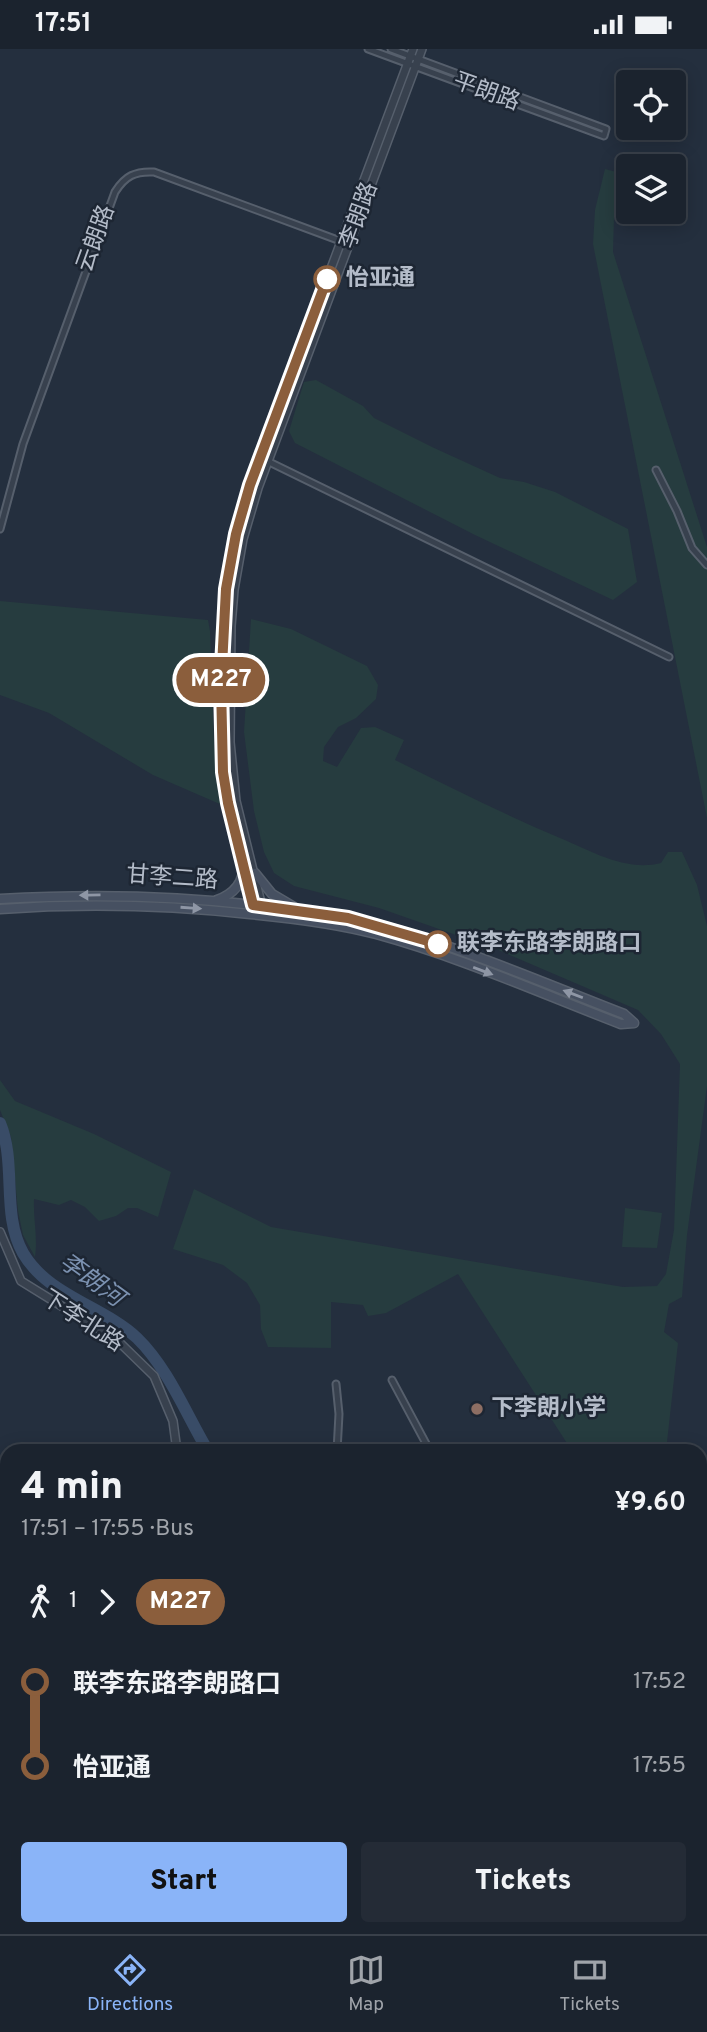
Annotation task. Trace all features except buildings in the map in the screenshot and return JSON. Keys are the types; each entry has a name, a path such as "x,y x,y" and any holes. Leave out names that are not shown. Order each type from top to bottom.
{"main road":[{"path":"216,900 233,892 238,886 244,872 244,864"},
{"path":"255,873 272,894 306,911"},
{"name":"甘李二路","path":"0,899 116,895 216,900 306,911 379,925 458,950 624,1014 634,1023 621,1024 454,960 376,934 317,922 159,906 0,909"}],"street":[{"name":"平朗路","path":"368,49 413,59 607,129 604,136 413,59 391,49"},
{"name":"李朗路","path":"258,905 228,803 221,742 223,626 226,589 236,534 413,59 422,49"},
{"name":"云朗路","path":"0,529 23,444 115,192 121,182 131,174 141,171 167,176 345,243"},
{"name":"李朗路","path":"260,915 255,873 231,772 231,626 243,539 264,459"},
{"path":"264,459 669,657"},
{"path":"656,470 692,548 707,565"},
{"name":"下李北路","path":"0,1232 21,1281 118,1341 153,1377 173,1422 176,1444"},
{"path":"392,1380 426,1444"},
{"path":"336,1384 339,1414 337,1444"}],"green space":[{"path":"605,169 616,172 613,252 707,547 707,818 593,244 595,210"},
{"path":"316,380 363,406 374,418 432,447 500,478 555,492 628,529 637,582 613,600 475,535 295,443 289,431 304,382"},
{"path":"0,601 208,620 214,744 222,805 153,775 49,713 0,695"},
{"path":"251,619 291,629 367,666 378,685 376,699 356,718 338,727 324,747 323,761 337,767 361,728 375,727 404,740 395,760 596,854 635,865 648,865 661,863 668,852 682,852 697,885 707,926 707,1086 687,1235 682,1297 669,1304 664,1332 678,1343 667,1444 567,1444 458,1274 386,1313 368,1316 363,1305 331,1302 331,1348 268,1347 261,1329 260,1305 247,1283 223,1265 173,1249 194,1189 271,1227 623,1287 657,1286 666,1274 674,1230 680,1064 661,1034 638,1010 496,949 379,908 294,886 274,873 264,852 254,811 244,732"},
{"path":"0,1080 15,1101 94,1134 171,1172 158,1217 137,1208 128,1208 116,1216 99,1221 85,1207 71,1200 59,1205 34,1199 35,1257 23,1235 18,1211 11,1137 0,1110"},
{"path":"625,1208 662,1213 657,1248 622,1247"}],"waterway":[{"name":"李朗河","path":"0,1123 8,1155 13,1222 23,1253 47,1280 137,1338 167,1377 204,1444"}],"bus line":[{"name":"M227","path":"327,279 250,485 230,561 223,622 221,686 221,742 228,803 253,905 348,918 438,944"}],"place":[{"name":"怡亚通","path":"327,279"},
{"name":"联李东路李朗路口","path":"438,944"},
{"name":"下李朗小学","path":"477,1409"}]}
